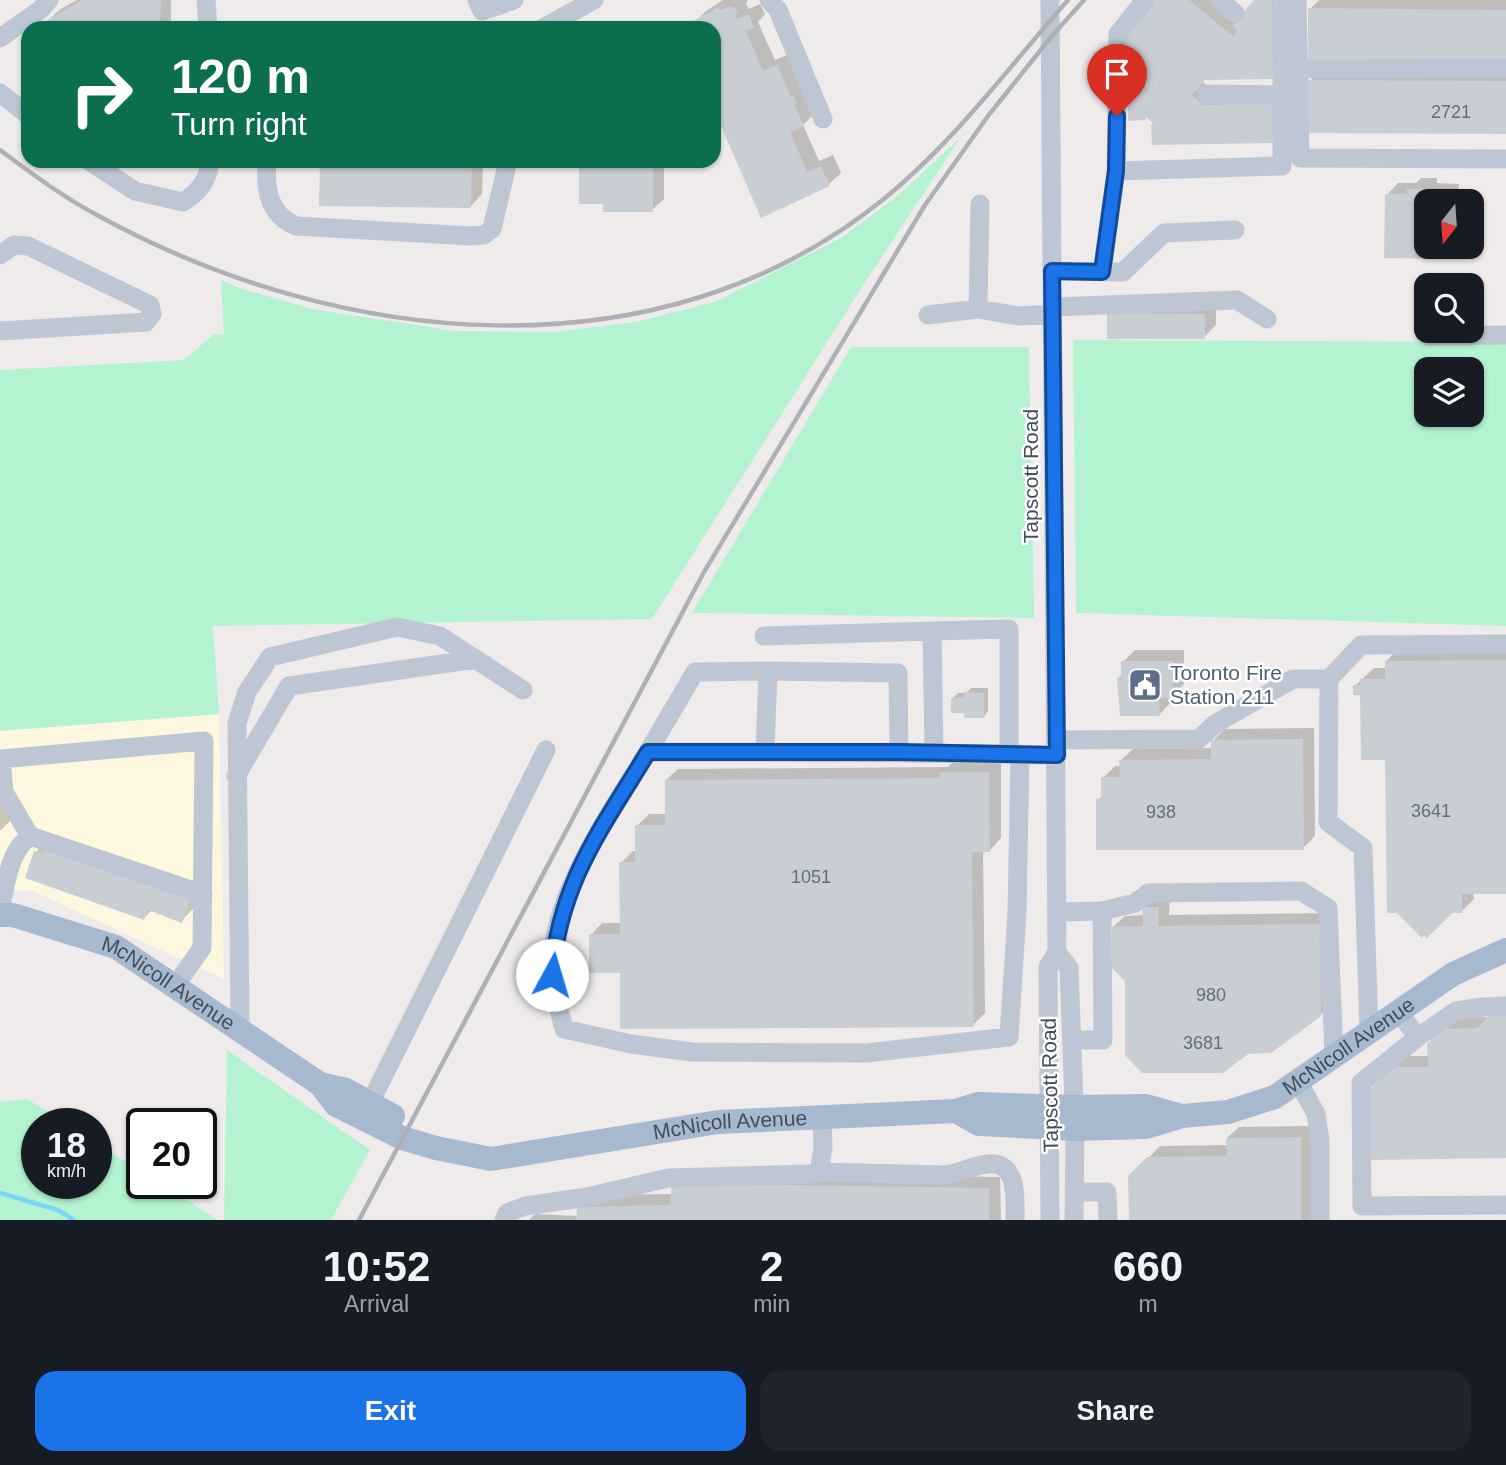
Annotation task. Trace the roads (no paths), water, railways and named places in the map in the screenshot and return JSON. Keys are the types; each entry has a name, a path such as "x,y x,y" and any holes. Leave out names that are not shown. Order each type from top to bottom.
{"main road":[{"name":"McNicoll Avenue","path":"0,912 116,947 320,1084 336,1105 402,1138 491,1159 719,1122 956,1111 978,1104 1049,1117 1074,1118 1146,1106 1182,1116 1228,1112 1275,1097 1453,974 1506,950"},
{"name":"McNicoll Avenue","path":"320,1084 346,1090 417,1127 495,1142 506,1155"}],"street":[{"path":"24,21 49,0"},
{"path":"206,0 208,21"},
{"path":"477,0 482,10 514,0"},
{"path":"556,21 594,0"},
{"path":"769,0 778,10 823,118"},
{"name":"Tapscott Road","path":"1050,0 1057,912 1057,952 1048,967 1050,1220"},
{"path":"1102,272 1116,171 1118,34 1145,0"},
{"path":"1219,0 1235,13"},
{"path":"1116,171 1282,166 1282,0"},
{"path":"1297,0 1300,158 1506,159"},
{"path":"0,38 21,23"},
{"path":"1298,69 1506,68"},
{"path":"0,93 21,110"},
{"path":"1206,94 1282,95"},
{"path":"100,168 135,191 183,202 197,193 209,176 210,168"},
{"path":"266,168 270,202 284,220 296,226 471,236 484,234 492,229 506,168"},
{"path":"1392,171 1506,171"},
{"path":"978,309 980,204"},
{"path":"1052,271 1123,272 1164,233 1235,230"},
{"path":"0,255 13,245 28,246 150,305 152,314 146,322 0,331"},
{"path":"928,315 978,309 1018,316 1128,302 1237,300 1267,319"},
{"path":"1484,335 1506,335"},
{"path":"240,1029 237,723 247,692 270,657 397,626 440,636 523,690"},
{"path":"764,636 1009,629 1017,901 1009,1037 866,1053 692,1052 631,1044 564,1029 552,975 554,946 563,909 581,863 695,672 898,673 899,752"},
{"path":"932,631 934,753"},
{"path":"1370,1031 1363,848 1328,822 1329,679 1361,645 1506,644"},
{"path":"236,776 289,686 476,659"},
{"path":"765,752 768,671"},
{"path":"648,752 1014,754 1056,748 1199,739 1214,724 1293,679 1329,679"},
{"path":"175,986 202,948 203,894 204,741 1,759 4,792 30,836 203,894"},
{"path":"370,1103 546,750"},
{"path":"0,912 14,855 20,843 30,836"},
{"path":"1057,912 1102,912 1135,903 1148,893 1301,891 1328,908 1334,1056"},
{"path":"1072,1040 1103,1040 1102,912"},
{"name":"Tapscott Road","path":"1057,952 1069,968 1074,1220"},
{"path":"1506,1006 1456,1011 1361,1083 1362,1206 1506,1205"},
{"path":"1398,1012 1418,1038"},
{"path":"1298,1081 1316,1114 1320,1140 1320,1220"},
{"path":"819,1172 822,1148 821,1117"},
{"path":"503,1220 507,1213 525,1206 587,1197 668,1178 819,1172 945,1175 961,1173 991,1163 1003,1166 1011,1175 1015,1187 1015,1220"},
{"path":"1074,1192 1107,1192 1108,1220"}],"waterway":[{"path":"0,1193 58,1210 74,1220"}],"railway":[{"path":"25,168 97,215 191,260 290,294 393,317 497,325 600,319 700,297 796,257 885,198 911,176 958,128 1068,0"},
{"path":"359,1220 704,572 925,205 988,116 1084,0"},
{"path":"0,150 21,165"}],"place":[{"name":"Toronto Fire Station 211","path":"1145,685"}]}
